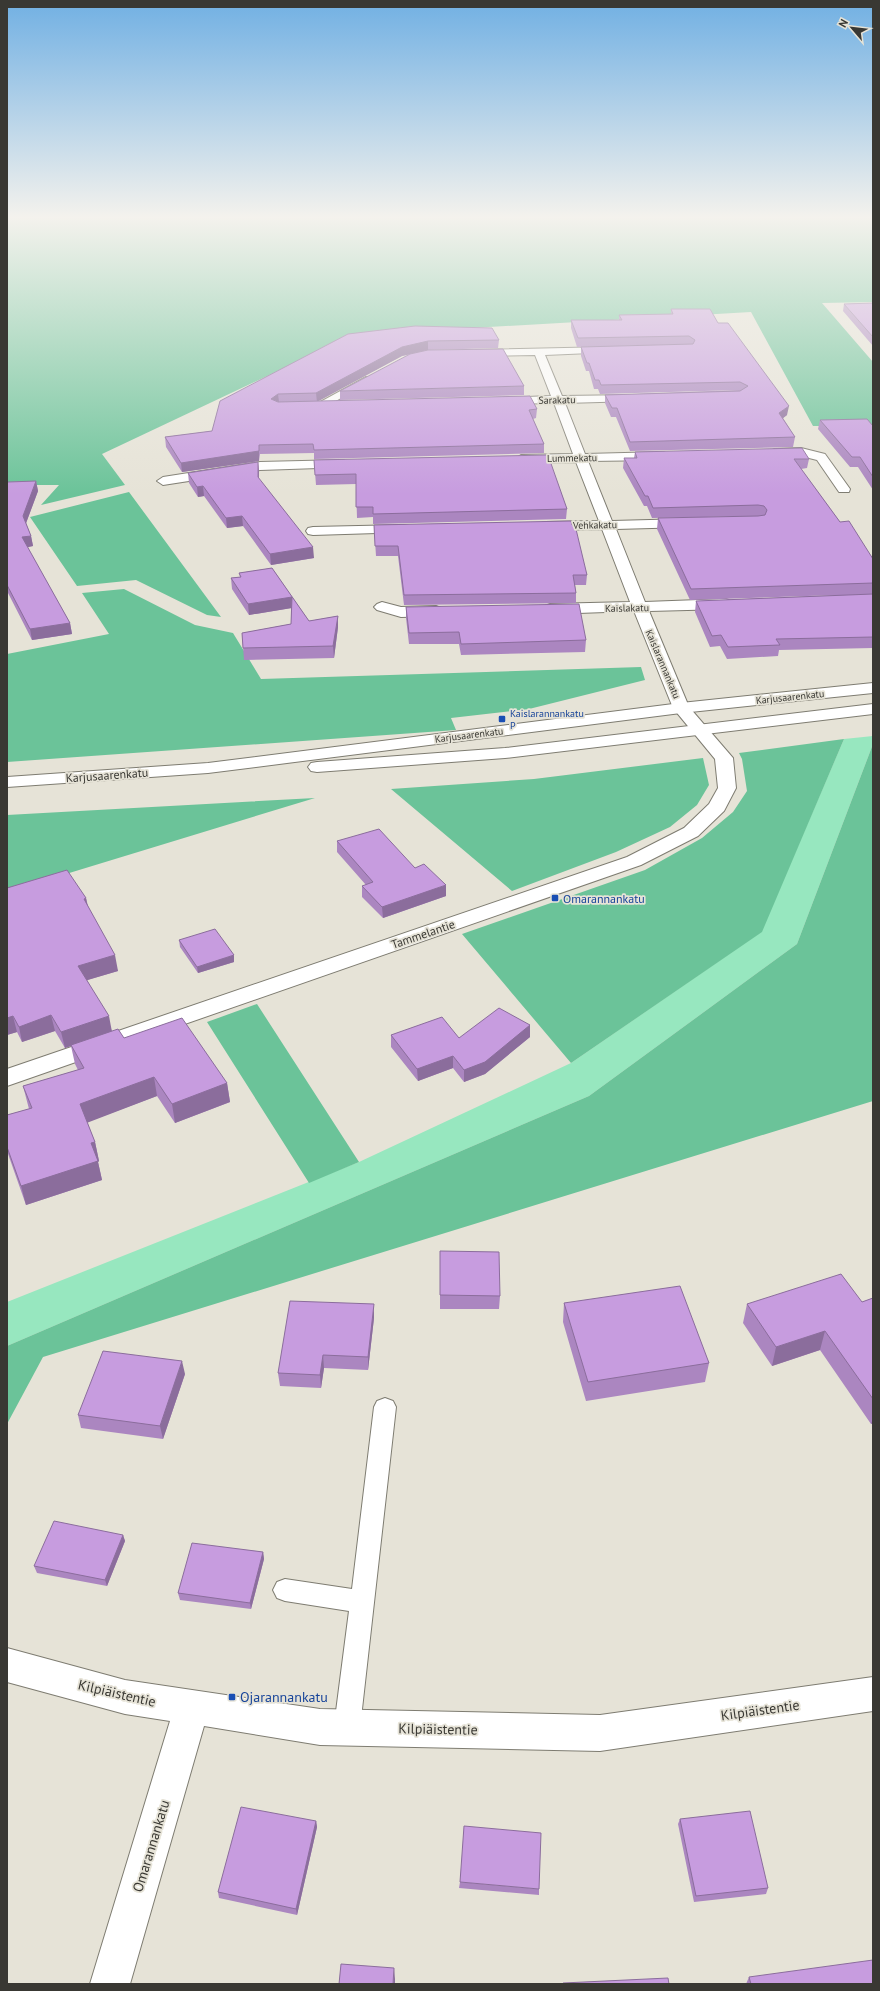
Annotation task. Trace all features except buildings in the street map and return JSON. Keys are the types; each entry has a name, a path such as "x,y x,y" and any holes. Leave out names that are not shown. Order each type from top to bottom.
{"street":[{"path":"467,354 620,350"},
{"name":"Kaislarannankatu","path":"539,352 681,708"},
{"path":"320,406 373,377"},
{"name":"Sarakatu","path":"494,401 646,398"},
{"path":"306,406 343,405"},
{"path":"763,453 801,452 821,457 844,489"},
{"name":"Lummekatu","path":"510,459 678,455"},
{"path":"163,480 260,466 354,463"},
{"name":"Vehkakatu","path":"536,526 703,522"},
{"path":"313,531 416,529"},
{"name":"Kaislakatu","path":"536,610 740,604"},
{"path":"382,607 401,612 448,611"},
{"name":"Karjusaarenkatu","path":"7,782 208,768 681,708 873,688"},
{"name":"Tammelantie","path":"7,1078 634,861 691,832 717,807 728,788 724,758 681,708"},
{"name":"Karjusaarenkatu","path":"208,768 332,767 505,753 873,709"},
{"name":"Kilpiäistentie","path":"7,1665 125,1697 320,1727 600,1733 873,1694"},
{"name":"Omarannankatu","path":"110,1984 192,1707"}],"lane":[{"path":"347,1727 385,1407"},
{"path":"285,1590 362,1602"}],"green space":[{"path":"7,308 826,308 873,362 873,426 813,426 751,312 386,333 333,345 102,454 125,485 41,505 59,485 7,485"},
{"path":"129,492 221,617 207,615 136,580 77,586 30,517"},
{"path":"124,589 195,625 233,633 261,679 641,667 645,680 529,709 451,718 456,730 7,762 7,654 109,634 82,593"},
{"path":"873,736 873,744 797,944 589,1096 7,1346 7,1302 359,1162 571,1063 761,932 844,739"},
{"path":"844,739 762,932 571,1063 462,934 645,870 702,838 733,812 747,791 742,759 739,753"},
{"path":"873,744 873,1101 43,1357 7,1424 7,1346 589,1096 797,944"},
{"path":"703,758 709,785 697,805 670,827 616,852 512,891 391,789 534,779"},
{"path":"315,798 7,892 7,815"},
{"path":"257,1004 359,1162 309,1183 207,1022"}],"place":[{"name":"Kaislarannankatu P","path":"502,719"},
{"name":"Omarannankatu","path":"555,898"},
{"name":"Ojarannankatu","path":"232,1697"}]}
